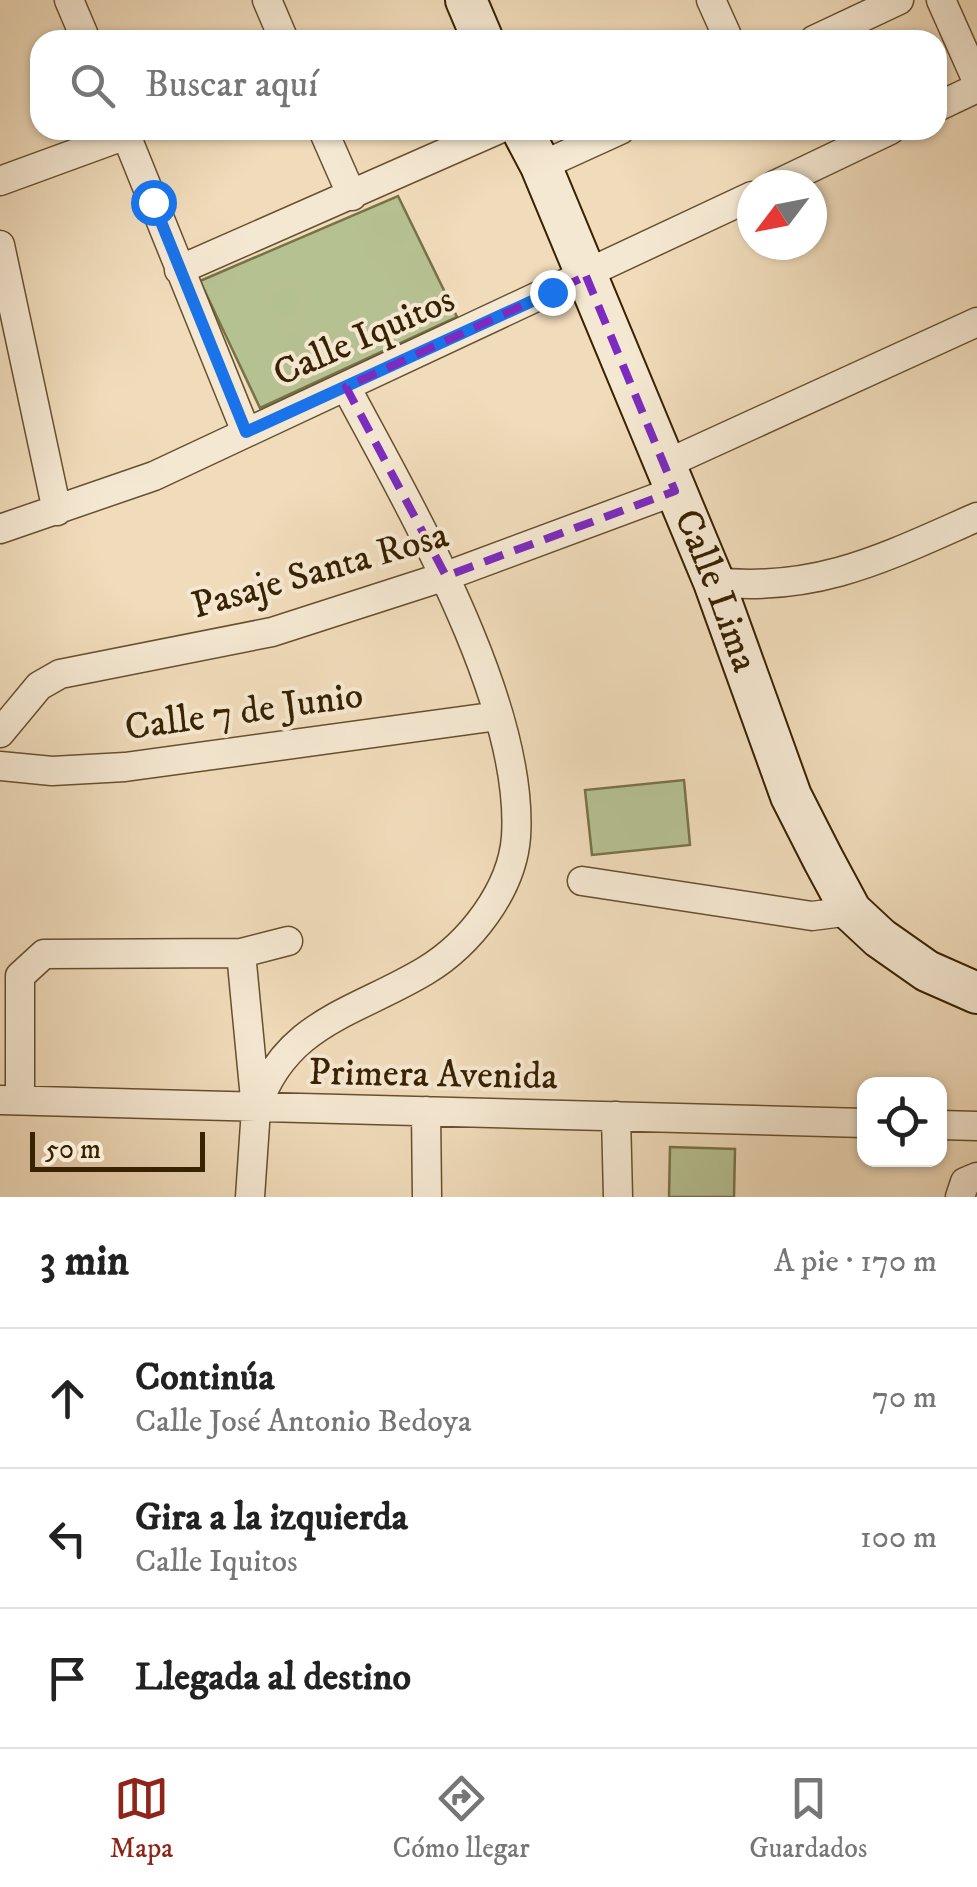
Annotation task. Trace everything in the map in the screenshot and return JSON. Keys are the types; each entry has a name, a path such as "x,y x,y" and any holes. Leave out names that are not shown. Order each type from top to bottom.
{"street":[{"path":"69,0 82,30"},
{"path":"267,0 280,30"},
{"path":"466,0 479,30"},
{"path":"712,0 725,30"},
{"path":"835,30 899,0"},
{"path":"941,0 977,84 947,101"},
{"path":"0,181 105,140"},
{"path":"128,140 246,432"},
{"path":"327,140 352,196"},
{"path":"179,270 475,140"},
{"name":"Calle Lima","path":"528,140 542,166 714,582 790,796 850,911 927,971 977,993"},
{"path":"542,166 598,140"},
{"path":"807,170 869,140"},
{"name":"Calle Iquitos","path":"0,528 154,476 737,203"},
{"path":"0,245 11,350 56,510"},
{"name":"Pasaje Santa Rosa","path":"0,733 38,686 60,674 272,632 446,576 671,478 977,322"},
{"path":"256,1110 272,1071 298,1042 327,1019 429,968 486,913 504,884 516,838 512,785 498,716 446,576 346,387"},
{"path":"714,582 754,586 801,582 859,569 977,516"},
{"name":"Calle 7 de Junio","path":"0,766 52,771 125,767 498,716"},
{"path":"582,881 812,916 850,911"},
{"path":"10,1100 20,976 44,954 241,953 288,940"},
{"path":"241,953 256,1110 250,1197"},
{"name":"Primera Avenida","path":"10,1100 256,1110 857,1123"},
{"path":"426,1111 427,1197"},
{"path":"616,1116 618,1197"},
{"path":"947,1125 977,1126"},
{"path":"960,1197 965,1182 977,1177"}],"highlighted area":[{"path":"586,276 675,491 446,576 346,387"}],"green space":[{"path":"398,196 457,317 260,408 200,281"},
{"path":"684,780 690,845 592,855 585,790"},
{"path":"670,1147 735,1149 734,1197 669,1197"}],"route":[{"path":"153,202 246,432 552,292"}]}
